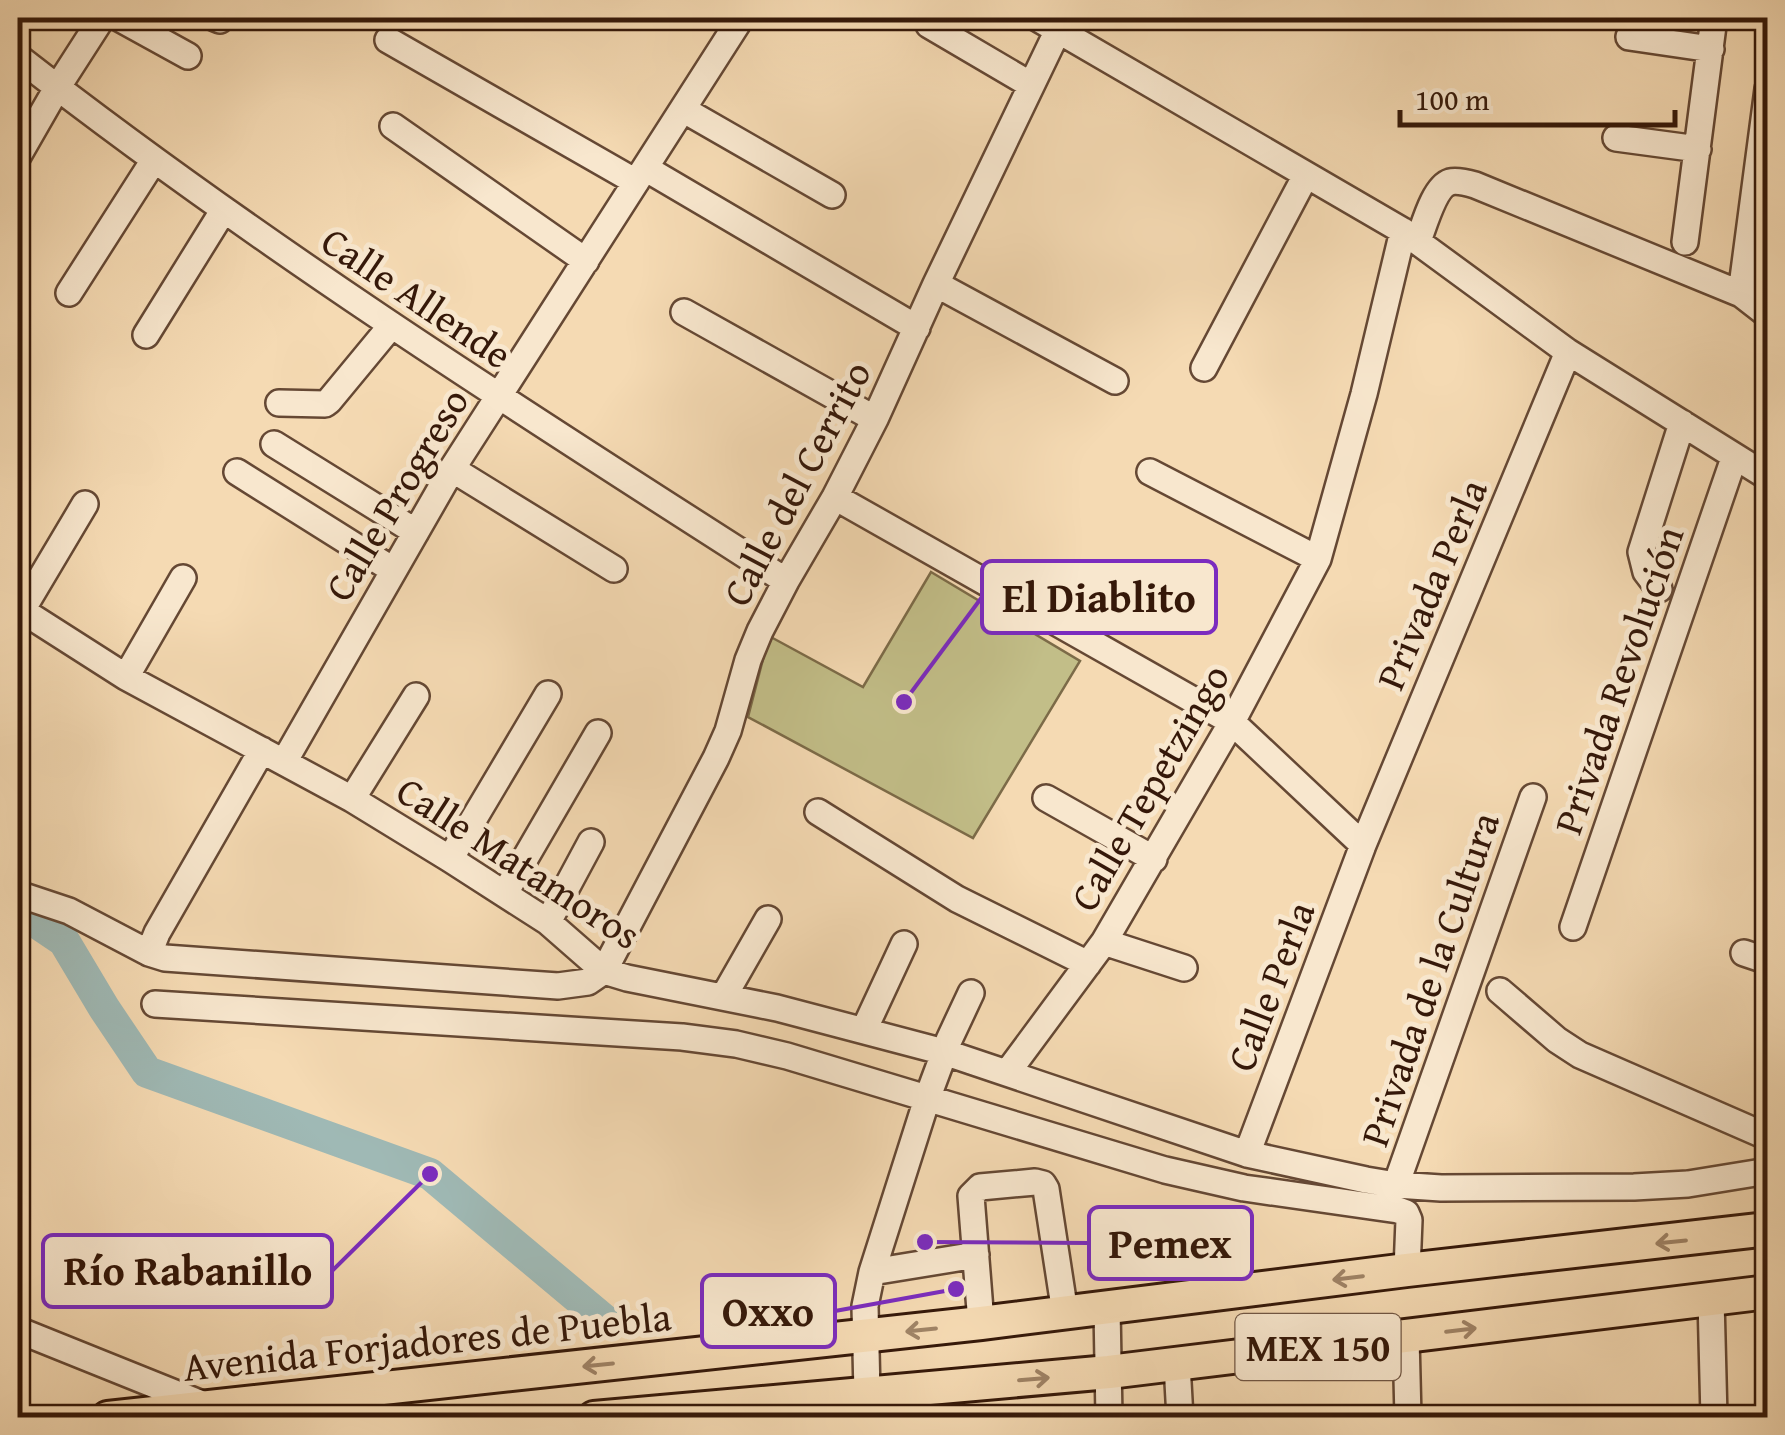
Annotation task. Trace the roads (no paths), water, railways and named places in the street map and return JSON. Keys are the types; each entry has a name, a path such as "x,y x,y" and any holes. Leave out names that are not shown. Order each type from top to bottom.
{"main road":[{"name":"Avenida Forjadores de Puebla","path":"108,1418 982,1324 1407,1270 1768,1230"},
{"name":"MEX 150","path":"594,1418 695,1413 1109,1372 1768,1292"}],"street":[{"path":"18,156 102,18"},
{"path":"119,18 188,56"},
{"name":"Calle Progreso","path":"149,953 157,933 394,570 498,396 742,18"},
{"path":"1685,242 1714,18"},
{"path":"1048,24 1411,236 1568,352 1768,477"},
{"name":"Calle del Cerrito","path":"604,971 716,758 728,731 748,660 786,581 875,419 1031,85 1048,24"},
{"path":"929,25 1031,85"},
{"path":"1629,37 1710,49"},
{"path":"388,40 916,328"},
{"name":"Calle Allende","path":"18,57 223,211 391,326 786,581"},
{"path":"1742,294 1768,89"},
{"path":"684,110 832,195"},
{"path":"393,126 586,261"},
{"path":"1616,138 1698,149"},
{"path":"69,293 154,160"},
{"path":"1204,368 1306,174"},
{"name":"Calle Tepetzingo","path":"1006,1073 1104,942 1232,722 1318,559 1411,236 1438,190 1448,182 1475,185 1742,294 1768,315"},
{"path":"146,335 223,211"},
{"path":"936,284 1116,382"},
{"path":"684,312 875,419"},
{"path":"278,403 329,401 391,326"},
{"name":"Privada Perla","path":"1363,844 1568,352"},
{"path":"1660,588 1646,572 1641,552 1682,423"},
{"path":"274,444 416,532"},
{"name":"Privada Revolución","path":"1572,927 1734,458"},
{"path":"452,470 614,570"},
{"path":"236,472 394,570"},
{"path":"1150,472 1318,559"},
{"path":"835,497 1232,722 1363,844"},
{"path":"20,609 85,504"},
{"path":"126,677 184,578"},
{"name":"Calle Matamoros","path":"20,609 126,677 352,800 506,893 548,922 604,971 864,1030 944,1052 1247,1154 1396,1185 1634,1187 1688,1184 1768,1172"},
{"path":"450,859 548,694"},
{"path":"352,800 416,696"},
{"path":"506,893 598,734"},
{"name":"Privada de la Cultura","path":"1396,1185 1533,797"},
{"path":"1046,798 1154,858"},
{"path":"818,812 957,899 1088,964"},
{"path":"548,922 591,842"},
{"name":"Calle Perla","path":"1247,1154 1363,844"},
{"path":"18,894 69,911 165,958 558,986 588,982 604,971"},
{"path":"724,996 768,918"},
{"path":"1104,942 1184,968"},
{"path":"864,1030 904,944"},
{"name":"Privada de la Cultura","path":"1500,991 1580,1055 1768,1137"},
{"path":"867,1394 865,1306 872,1272 926,1098 971,993"},
{"path":"155,1004 682,1036 736,1044 1165,1170 1244,1188 1398,1210 1406,1213 1409,1220 1407,1270"},
{"path":"982,1324 970,1196 980,1186 1043,1184 1065,1313"},
{"path":"872,1272 976,1255"},
{"path":"1711,1299 1714,1418"},
{"path":"1107,1308 1109,1418"},
{"path":"18,1330 207,1406"},
{"path":"1406,1337 1408,1418"},
{"path":"1177,1364 1180,1418"}],"waterway":[{"path":"18,910 64,941 147,1072 430,1174 609,1324"}],"place":[{"name":"El Diablito","path":"904,702"},
{"name":"Río Rabanillo","path":"430,1174"},
{"name":"Pemex","path":"925,1242"},
{"name":"Oxxo","path":"956,1289"}]}
